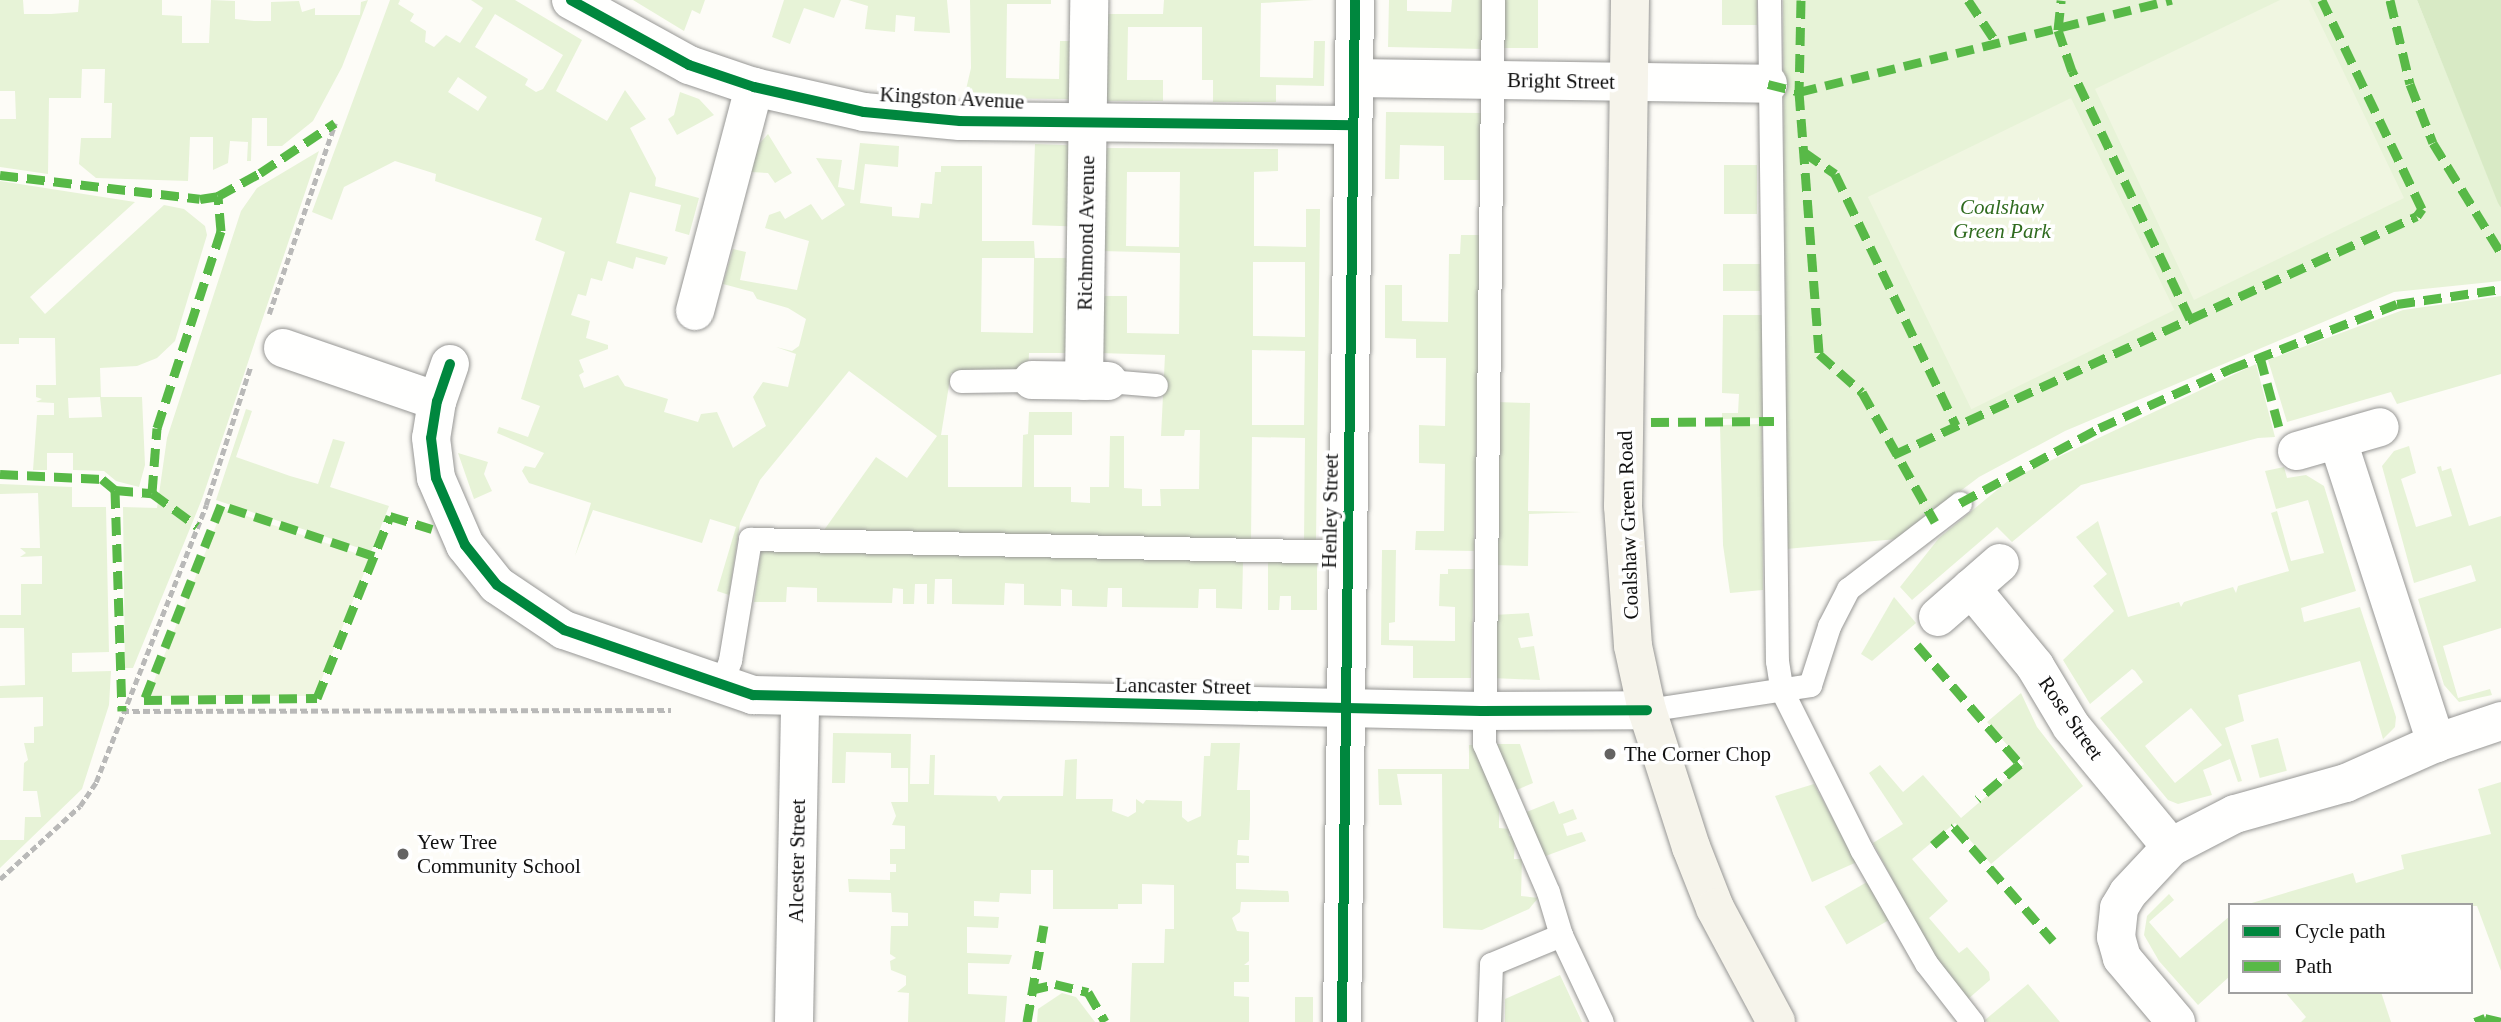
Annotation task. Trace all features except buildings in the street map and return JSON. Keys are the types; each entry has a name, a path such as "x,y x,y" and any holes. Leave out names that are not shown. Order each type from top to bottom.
{"main road":[{"name":"Coalshaw Green Road","path":"1630,0 1625,555 1633,646 1647,710 1715,908 1776,1022"}],"street":[{"name":"Kingston Avenue","path":"571,0 689,65 754,87 843,108 932,120 1353,125"},
{"name":"Richmond Avenue","path":"1088,0 1087,123 1096,381"},
{"name":"Henley Street","path":"1342,1022 1355,0"},
{"name":"Bright Street","path":"1354,78 1768,84"},
{"path":"695,310 754,87"},
{"path":"268,342 437,401"},
{"name":"Lancaster Street","path":"450,364 437,401 430,438 442,497 465,545 497,585 564,630 753,695 800,700 1481,711 1647,710"},
{"path":"1032,380 1096,381"},
{"path":"2297,451 2381,427"},
{"path":"2338,441 2436,743"},
{"path":"1938,617 2000,563"},
{"name":"Rose Street","path":"1971,589 2035,666 2073,729 2171,846"},
{"name":"Alcester Street","path":"794,1022 800,700"},
{"path":"2176,1022 2122,958 2116,937 2119,908 2128,893 2171,846 2235,814 2346,783 2436,743 2501,721"}],"lane":[{"path":"1493,0 1481,711 1489,757 1548,892 1561,935 1602,1022"},
{"path":"1769,0 1777,661 1782,691 1861,849 1926,963 1972,1022"},
{"path":"961,381 1032,380"},
{"path":"1096,381 1156,385"},
{"path":"1647,710 1810,685 1829,626 1848,589 1960,503"},
{"path":"721,685 730,660 750,539 1349,552"},
{"path":"1489,1022 1492,964 1561,935"}],"path":[{"path":"0,879 80,806 96,782 268,342 335,123"},
{"path":"122,711 678,710"}],"green space":[{"path":"0,0 23,0 24,14 51,14 78,12 79,0 162,0 162,15 182,16 182,43 209,43 211,0 235,1 235,19 271,21 271,2 299,1 302,12 315,8 315,15 360,15 361,2 368,0 342,67 313,121 282,146 267,146 267,118 252,118 251,161 247,161 248,142 230,141 228,163 213,170 213,137 190,137 188,181 96,178 79,164 81,138 111,138 112,103 104,103 105,69 82,69 81,98 49,98 48,174 0,167 0,119 16,119 15,91 0,91"},
{"path":"390,0 400,0 398,4 414,14 410,21 426,31 425,42 434,47 446,35 460,43 483,8 471,0 515,0 582,40 556,91 607,121 625,90 646,119 630,128 656,178 655,186 699,198 689,235 675,231 681,205 630,192 616,243 668,257 665,265 636,257 633,269 608,261 602,281 591,278 586,296 578,294 571,315 590,321 586,338 608,345 608,349 579,360 584,372 579,375 584,388 618,375 625,386 668,399 664,412 698,422 701,414 717,412 733,448 766,426 753,397 763,382 788,387 796,354 776,347 792,351 799,346 806,319 788,308 757,299 753,292 723,284 733,249 746,252 740,280 797,290 809,241 765,228 769,215 780,211 785,219 811,204 822,220 845,205 816,158 842,160 838,187 854,190 860,143 899,146 898,167 865,164 860,203 892,207 892,216 919,218 921,203 932,204 935,172 941,172 941,166 982,166 982,241 1034,241 1035,258 1074,258 1070,353 1029,353 1028,373 951,373 941,435 948,435 948,487 1022,487 1023,435 1028,434 1029,412 1072,412 1072,435 1034,435 1034,487 1071,487 1071,502 1090,503 1090,487 1109,487 1110,436 1124,436 1124,488 1142,489 1142,506 1161,506 1160,489 1199,489 1200,430 1185,430 1184,436 1161,436 1165,355 1099,353 1100,296 1127,296 1127,333 1179,334 1180,253 1101,251 1105,148 1278,149 1278,171 1254,172 1254,246 1306,247 1306,209 1320,209 1316,543 1304,543 1305,438 1252,437 1251,543 822,533 876,457 907,478 937,436 849,371 760,480 740,523 729,595 717,591 736,527 710,519 702,543 593,510 575,556 591,503 529,483 522,471 525,466 535,468 544,453 497,433 499,427 528,437 540,406 521,399 565,252 535,240 542,218 435,181 436,174 395,161 344,187 332,220 312,212","holes":["495,14 563,55 543,89 536,92 525,85 528,79 475,47","458,77 487,97 478,111 448,92","1127,172 1180,172 1179,247 1126,246","982,258 1034,258 1033,333 981,332","1253,262 1305,262 1305,337 1253,336","1252,350 1305,351 1304,425 1252,425"]},
{"path":"633,0 705,0 700,14 692,10 684,31"},
{"path":"784,0 841,0 834,18 804,8 790,44 772,37"},
{"path":"848,0 947,0 950,33 914,31 915,17 896,15 895,32 865,29 868,6"},
{"path":"970,0 1051,0 1051,4 1007,4 1006,78 1059,79 1060,41 1076,41 1071,99 964,98 971,68"},
{"path":"1164,0 1314,0 1261,3 1260,77 1313,78 1314,41 1325,41 1324,86 1276,85 1276,102 1213,102 1213,80 1202,80 1202,27 1128,27 1127,80 1163,80 1163,101 1102,101 1101,14 1163,14"},
{"path":"1389,0 1407,0 1407,11 1451,12 1452,0 1484,0 1483,49 1388,47"},
{"path":"1503,0 1538,0 1538,48 1503,48"},
{"path":"1722,0 1757,0 1757,25 1722,25"},
{"name":"Coalshaw Green Park","path":"1783,0 2417,0 2501,208 2501,281 2394,292 2065,431 1979,477 1897,539 1786,549"},
{"path":"2280,0 2309,0 2404,198 2194,300 2095,89"},
{"path":"2417,0 2501,0 2501,208 2498,203"},
{"path":"680,92 699,99 714,115 677,135 668,119 674,115"},
{"path":"2071,98 2174,310 1971,409 1868,197"},
{"path":"1386,112 1482,113 1481,180 1444,180 1444,146 1400,145 1399,179 1385,179"},
{"path":"768,134 792,173 775,183 768,173 751,172 759,144"},
{"path":"1035,144 1070,145 1067,226 1032,225"},
{"path":"319,151 202,499 133,668 125,668 123,507 157,508 167,438 241,211 257,188"},
{"path":"1724,165 1757,165 1757,214 1724,214"},
{"path":"0,181 135,202 30,297 45,314 164,205 184,209 205,226 207,235 175,341 157,358 137,366 100,368 101,397 142,397 145,465 139,487 116,481 104,471 73,470 73,453 47,453 47,470 33,470 37,415 54,415 54,403 36,402 42,399 36,397 36,385 56,385 55,338 19,338 19,344 0,344","holes":["100,397 102,417 69,418 68,398"]},
{"path":"1461,235 1481,235 1474,551 1415,550 1416,531 1444,531 1445,464 1419,463 1419,425 1445,426 1446,358 1416,358 1416,339 1385,338 1385,285 1402,285 1402,321 1448,322 1449,254 1460,254"},
{"path":"1723,264 1760,264 1760,291 1723,291"},
{"path":"2501,296 2501,374 2397,404 2391,392 2287,422 2268,360 2403,310"},
{"path":"1723,315 1762,315 1763,418 1722,419 1722,413 1738,413 1739,394 1722,393"},
{"path":"2256,364 2275,437 2258,438 2081,485 2012,542 1997,527 1912,600 1900,587 1939,538 2009,480"},
{"path":"1497,402 1530,403 1528,511 1582,512 1529,514 1528,566 1494,565"},
{"path":"246,409 252,411 236,457 290,476 318,484 333,439 345,442 330,487 389,506 371,552 216,500"},
{"path":"1762,424 1763,590 1730,593 1723,545 1720,425"},
{"path":"2409,446 2416,473 2401,479 2416,527 2452,516 2437,467 2441,466 2442,471 2451,468 2469,526 2501,516 2501,628 2443,646 2458,698 2490,689 2492,695 2459,702 2444,685 2418,599 2476,581 2471,565 2414,583 2382,466 2394,451"},
{"path":"458,453 488,462 484,474 492,491 474,499"},
{"path":"2284,467 2287,478 2306,475 2324,486 2356,591 2301,608 2304,622 2360,607 2396,717 2395,727 2383,739 2360,661 2238,695 2244,721 2225,728 2242,781 2238,782 2230,759 2203,770 2212,795 2178,804 2168,800 2100,718 2143,682 2135,671 2132,669 2090,704 2063,660 2114,611 2093,586 2107,574 2076,537 2098,521 2128,617 2179,602 2181,607 2184,602 2233,587 2236,593 2238,586 2289,571 2271,513 2277,511 2291,561 2324,553 2308,500 2276,509 2265,471","holes":["2191,708 2222,745 2175,783 2145,746"]},
{"path":"0,484 72,487 72,507 106,507 109,652 72,653 72,672 111,671 109,705 82,789 0,868 0,840 24,840 25,817 41,817 37,791 23,791 24,763 28,760 24,743 34,743 34,727 43,726 43,697 0,698 0,686 25,685 24,628 0,628 0,615 21,615 21,584 42,584 42,556 20,557 26,553 20,548 40,548 38,493 0,494"},
{"path":"223,508 370,558 315,696 148,696"},
{"path":"1382,550 1396,550 1395,622 1389,623 1389,640 1455,641 1455,607 1439,606 1440,574 1448,574 1448,569 1474,569 1471,678 1413,678 1413,646 1381,645"},
{"path":"761,551 1243,560 1242,609 1216,608 1216,589 1199,589 1198,608 1122,607 1122,588 1108,588 1107,607 1072,606 1072,590 1061,589 1061,606 1024,605 1024,584 1005,583 1004,605 952,604 952,579 935,579 934,604 927,604 927,584 915,584 914,604 903,604 903,589 893,588 892,603 817,602 817,588 787,587 786,602 754,602"},
{"path":"1268,561 1317,561 1317,610 1291,610 1291,596 1280,596 1279,610 1268,610"},
{"path":"1894,597 1916,623 1872,661 1861,654"},
{"path":"1529,613 1533,636 1518,638 1521,648 1534,646 1540,680 1492,678 1493,615"},
{"path":"2021,693 2037,727 2083,786 1991,864 1955,823 1912,859 1948,901 1929,918 1959,953 1967,947 1989,972 1990,980 1968,999 1933,955 1873,843 1903,824 1869,773 1880,765 1903,792 1923,775 1961,818 2024,764 1987,722"},
{"path":"833,733 911,734 910,784 929,784 930,755 935,755 934,795 996,796 999,802 1003,796 1063,796 1065,760 1077,759 1076,799 1113,799 1112,811 1128,817 1136,812 1136,799 1143,804 1146,800 1182,801 1182,817 1188,822 1201,816 1204,756 1210,756 1211,743 1240,743 1237,790 1250,790 1250,820 1249,840 1238,840 1237,855 1249,856 1249,863 1236,863 1236,889 1288,891 1289,896 1289,902 1241,902 1240,912 1232,918 1237,931 1249,932 1249,961 1244,965 1249,965 1249,982 1234,982 1234,996 1249,997 1249,1022 1130,1022 1132,963 1164,963 1165,929 1174,929 1174,885 1142,884 1142,904 1118,904 1118,909 1053,909 1053,870 1031,870 1031,894 1000,893 999,902 974,901 974,916 999,917 998,928 967,927 967,953 1012,955 1009,964 968,963 968,994 1007,996 1005,1022 908,1022 909,993 897,992 906,985 906,976 891,970 890,961 896,958 890,954 891,926 908,926 908,913 892,912 891,893 849,892 848,879 890,880 890,872 896,872 896,864 890,864 890,849 905,849 905,826 892,825 896,816 891,802 908,802 908,768 891,768 891,753 846,752 845,783 832,783"},
{"path":"2278,738 2287,771 2260,778 2251,745"},
{"path":"1493,744 1520,744 1533,783 1514,791"},
{"path":"1469,745 1475,745 1499,804 1499,828 1510,829 1509,836 1515,837 1514,859 1522,859 1521,896 1538,898 1529,909 1482,930 1443,928 1442,774 1397,774 1402,805 1379,805 1378,769 1469,769"},
{"path":"2501,782 2501,971 2477,906 2473,906 2473,903 2252,903 2353,873 2356,883 2404,869 2401,855 2491,834 2478,789"},
{"path":"1814,784 1857,862 1812,882 1775,796"},
{"path":"1554,801 1559,814 1573,809 1577,819 1563,824 1567,836 1582,832 1586,841 1543,857 1524,813"},
{"path":"1867,882 1889,920 1847,945 1825,906"},
{"path":"2169,894 2174,900 2149,922 2180,958 2228,918 2228,978 2198,1005 2159,961 2144,935 2147,916"},
{"path":"1560,975 1582,1022 1505,1022 1505,999"},
{"path":"2028,984 2060,1022 1985,1020"},
{"path":"1062,993 1076,997 1095,1022 1037,1022 1038,1009"},
{"path":"2287,994 2382,994 2391,1022 2301,1022 2306,1017"},
{"path":"1295,997 1313,997 1313,1022 1295,1022"}],"marked path":[{"path":"1801,0 1799,92 1819,354 1862,392 1935,522"},
{"path":"1968,0 1998,45"},
{"path":"1893,455 2190,319 2072,71 2058,30 2061,0"},
{"path":"1768,84 1799,92 2172,0"},
{"path":"2190,319 2417,216 2422,209 2322,0"},
{"path":"2390,0 2410,84 2433,143 2501,253"},
{"path":"0,175 200,199 218,196 260,173 335,123"},
{"path":"1804,152 1835,174 1956,425"},
{"path":"152,493 157,428 221,231 218,196"},
{"path":"1960,503 2099,428 2230,369 2397,304 2501,289"},
{"path":"2260,357 2280,431"},
{"path":"1651,422 1774,421"},
{"path":"0,474 102,479 115,490 152,493 197,526"},
{"path":"115,490 122,711"},
{"path":"374,556 221,505 144,700 317,698 390,516 432,529"},
{"path":"1917,645 2020,764 1978,799"},
{"path":"1933,845 1954,827 2053,941"},
{"path":"1027,1022 1044,925"},
{"path":"1030,990 1055,984 1088,992 1105,1022"},
{"path":"2475,1022 2485,1018 2501,1022"}],"cycle path":[{"path":"571,0 689,65 754,87 864,112 960,121 1353,125"},
{"path":"1342,1022 1355,0"},
{"path":"450,364 437,401 431,438 436,478 465,545 497,585 564,630 753,695 1481,711 1647,710"}],"place":[{"name":"The Corner Chop","path":"1610,754"},
{"name":"Yew Tree Community School","path":"403,854"}]}
